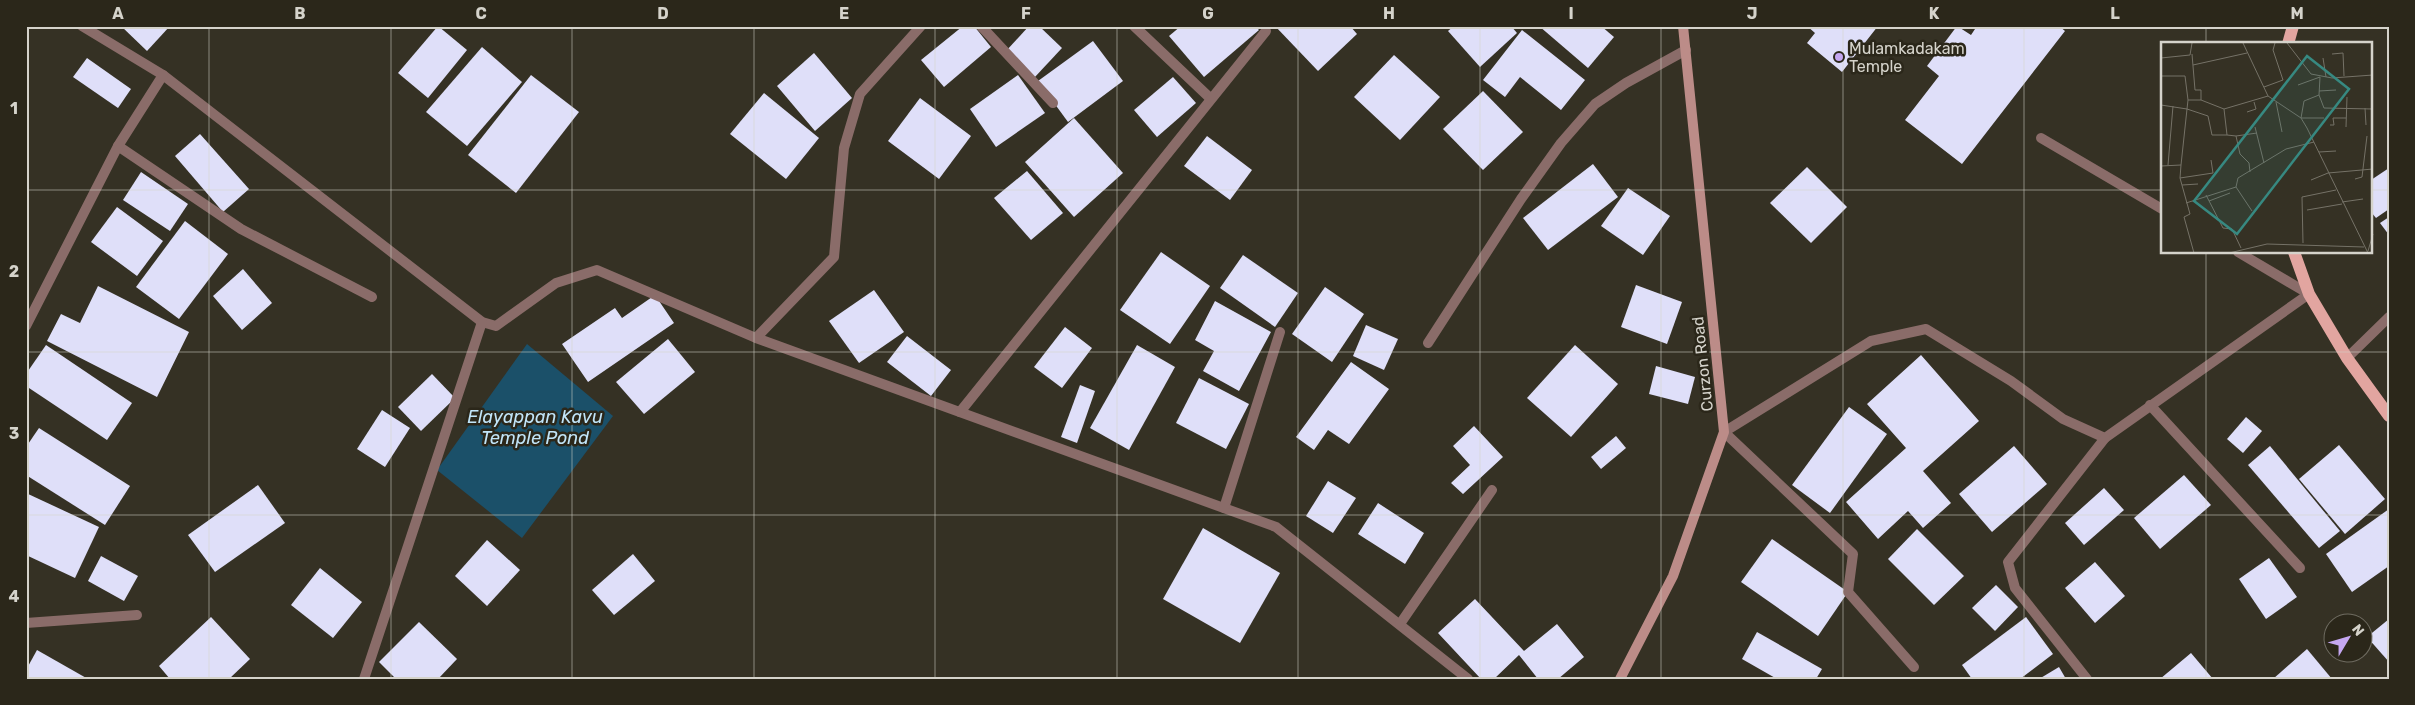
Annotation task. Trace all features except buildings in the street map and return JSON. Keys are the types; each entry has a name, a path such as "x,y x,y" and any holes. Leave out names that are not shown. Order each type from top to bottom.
{"main road":[{"name":"Curzon Road","path":"1620,679 1673,576 1724,432 1683,26"},
{"path":"2289,42 2293,26"},
{"path":"2295,254 2309,294 2347,358 2389,416"}],"street":[{"path":"82,26 163,75 482,322 496,326 556,283 597,270 756,338 1276,526 1468,679"},
{"path":"756,338 834,257 844,148 860,94 921,26"},
{"path":"982,26 1052,103"},
{"path":"1134,26 1210,98"},
{"path":"960,412 1210,98 1266,31"},
{"path":"1428,343 1521,199 1561,143 1595,104 1626,83 1686,50"},
{"path":"26,326 118,146 163,75"},
{"path":"2041,138 2161,208"},
{"path":"118,146 241,229 372,297"},
{"path":"2087,679 2015,588 2008,562 2105,438 2309,294 2241,254"},
{"path":"2347,358 2389,317"},
{"path":"364,679 482,322"},
{"path":"1914,667 1848,592 1853,554 1724,432 1871,341 1926,329 2011,381 2063,419 2105,438"},
{"path":"1224,508 1280,332"},
{"path":"2150,405 2300,568"},
{"path":"1400,624 1492,490"},
{"path":"26,623 137,615"}],"water":[{"name":"Elayappan Kavu Temple Pond","path":"527,344 613,416 522,538 437,470"}],"place":[{"name":"Mulamkadakam Temple","path":"1839,57"}]}
